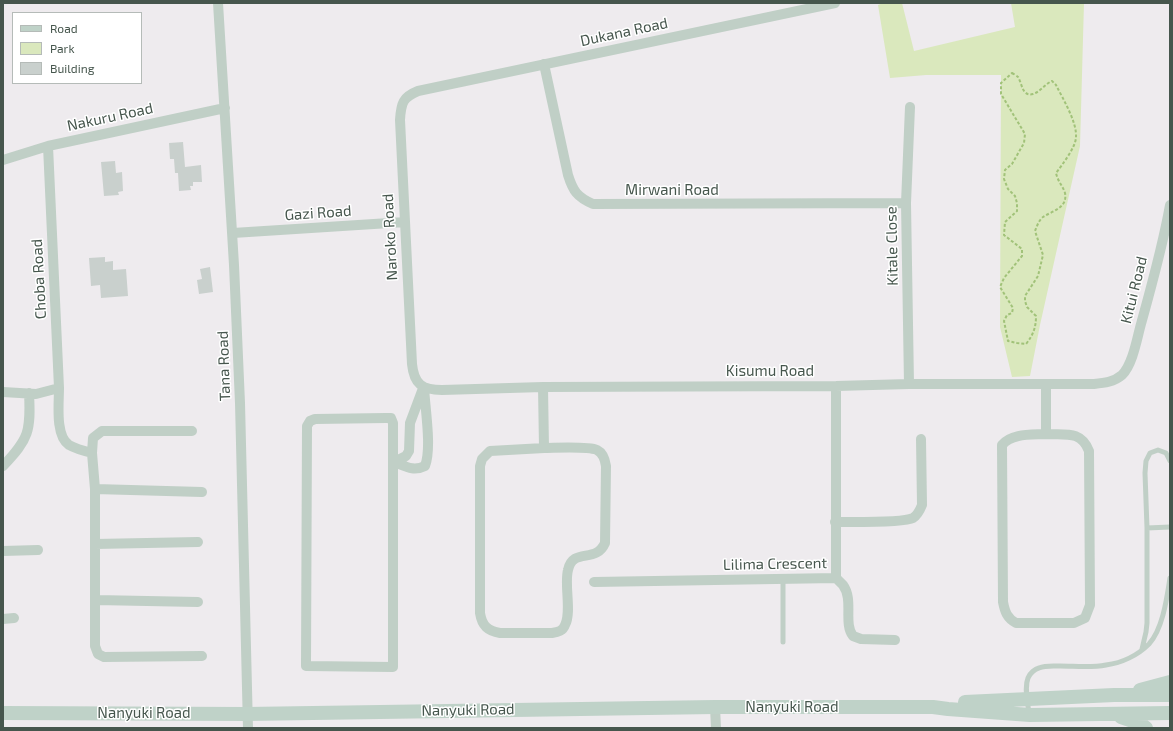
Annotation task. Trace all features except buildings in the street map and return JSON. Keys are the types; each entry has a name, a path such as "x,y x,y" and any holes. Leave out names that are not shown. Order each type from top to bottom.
{"street":[{"name":"Tana Road","path":"218,3 233,233 240,402 246,714 248,728"},
{"name":"Dukana Road","path":"418,91 835,3"},
{"name":"Mirwani Road","path":"544,64 572,188 584,200 593,204 906,203"},
{"name":"Naroko Road","path":"418,91 404,99 400,111 412,364 414,377 424,387"},
{"name":"Kitale Close","path":"909,384 906,203 910,107"},
{"name":"Nakuru Road","path":"3,160 48,146 225,108"},
{"name":"Choba Road","path":"48,146 59,388 59,423 62,438 68,444 75,448 92,453"},
{"name":"Kitui Road","path":"1117,379 1126,370 1134,351 1150,292 1170,205"},
{"name":"Gazi Road","path":"233,233 405,222"},
{"name":"Kisumu Road","path":"424,387 429,390 442,390 543,387 1094,384 1110,382 1117,379"},
{"path":"1046,384 1046,434"},
{"name":"Lilima Crescent","path":"594,582 836,578 836,386"},
{"path":"394,462 412,470 425,466 428,460 424,387"},
{"path":"394,462 406,456 409,451 410,423 424,387"},
{"path":"543,387 544,448"},
{"path":"3,392 33,394 59,388"},
{"path":"3,466 17,452 26,438 33,394"},
{"path":"391,418 393,423 394,462 393,667 306,666 307,426 310,421 315,419 391,418"},
{"path":"192,431 102,431 94,438 92,453 95,489 95,646 101,657 202,656"},
{"path":"1046,434 1075,435 1084,441 1089,451 1090,605 1085,618 1074,623 1016,623 1010,620 1007,616 1003,602 1001,450 1002,445 1013,438 1023,435 1046,434"},
{"path":"836,522 901,520 913,518 922,506 921,439"},
{"path":"544,448 590,448 598,450 602,454 605,459 606,466 605,543 600,552 578,557 572,561 570,565 567,576 568,614 566,625 563,629 559,632 552,633 492,632 485,627 480,613 480,466 482,459 490,451 544,448"},
{"path":"95,489 202,492"},
{"path":"95,544 198,542"},
{"path":"3,551 38,550"},
{"path":"836,578 843,585 848,596 849,628 853,636 861,639 895,640"},
{"path":"96,600 198,602"},
{"path":"3,619 14,618"},
{"path":"1114,695 1170,682"},
{"name":"Nanyuki Road","path":"3,713 246,714 716,707 933,706 948,703 1027,699 1114,695 1170,695"},
{"name":"Nanyuki Road","path":"933,706 948,709 1030,715 1170,713"},
{"path":"716,707 716,728"},
{"path":"1099,714 1120,716 1146,728"}],"lane":[{"path":"412,417 426,416"},
{"path":"1141,650 1147,623 1147,528 1145,473 1147,456 1153,451 1158,450 1166,453 1170,462"},
{"path":"1147,528 1170,527"},
{"path":"1030,715 1026,684 1031,674 1039,668 1050,666 1107,665 1126,659 1149,643 1155,636 1165,609 1170,578"},
{"path":"783,579 783,642"}],"path":[{"path":"1012,73 1017,76 1022,88 1028,94 1034,94 1047,83 1052,81 1056,85 1073,123 1076,138 1066,161 1056,173 1065,193 1064,201 1060,209 1042,218 1035,231 1043,255 1038,276 1025,296 1027,307 1036,316 1036,325 1033,335 1026,344 1008,341 1004,322 1007,315 1012,314 1013,308 1000,287 1004,278 1022,256 1022,249 1004,235 1004,222 1017,210 1015,196 1008,189 1004,180 1005,170 1012,164 1024,144 1025,134 1001,94 1001,83 1012,73"}],"green space":[{"path":"883,3 902,3 914,51 1015,27 1011,3 1084,3 1080,146 1030,376 1012,377 1000,327 1001,75 926,75 890,78 878,5"}]}
